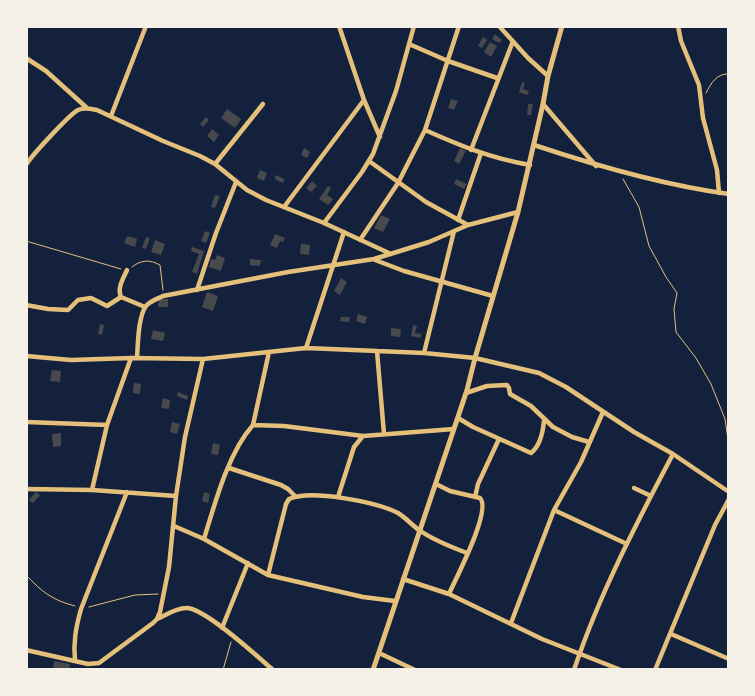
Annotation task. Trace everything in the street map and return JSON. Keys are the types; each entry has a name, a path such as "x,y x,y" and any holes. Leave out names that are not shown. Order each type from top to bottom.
{"street":[{"path":"111,116 146,26"},
{"path":"339,26 364,100 380,137"},
{"path":"324,223 368,161 380,137 396,91 414,26"},
{"path":"360,240 398,183 424,130 459,26"},
{"path":"499,26 548,76"},
{"path":"504,32 509,26"},
{"path":"373,670 466,393 518,212 530,165 548,76 562,26"},
{"path":"678,26 681,41 699,84 703,118 717,170 719,192"},
{"path":"471,150 497,78 513,41"},
{"path":"409,44 448,61 497,78"},
{"path":"26,58 46,71 87,108 111,116 215,164 247,190 391,254"},
{"path":"284,207 364,100"},
{"path":"215,164 262,104"},
{"path":"543,104 596,166"},
{"path":"27,162 74,113 87,108"},
{"path":"424,130 471,150 501,160 530,165"},
{"path":"534,145 596,166 729,194"},
{"path":"458,220 481,153"},
{"path":"368,161 426,202 468,225"},
{"path":"197,290 236,182"},
{"path":"137,358 142,317 145,308 152,301 163,296 288,272 374,259 468,225 518,212"},
{"path":"424,353 454,231"},
{"path":"306,348 344,232"},
{"path":"374,259 404,271 493,296"},
{"path":"126,270 119,293 121,297 145,308"},
{"path":"26,305 68,310 78,300 91,298 107,306 121,297"},
{"path":"26,356 71,360 130,358 204,359 306,348 424,353 475,358 539,373 566,387 602,412 673,454 729,492"},
{"path":"377,351 384,434"},
{"path":"204,539 217,496 229,468 246,433 253,425 270,352"},
{"path":"92,490 107,425 130,358"},
{"path":"157,619 164,594 185,437 204,359"},
{"path":"466,393 487,386 506,385 509,388 510,394 531,406 544,420 563,433 589,442"},
{"path":"511,623 554,510 581,462 602,412"},
{"path":"458,418 531,453 539,442 544,420"},
{"path":"26,422 107,425"},
{"path":"253,425 284,426 362,436 454,429"},
{"path":"338,497 354,447 362,436"},
{"path":"475,497 478,484 499,439"},
{"path":"574,670 593,616 673,454"},
{"path":"229,468 281,485 295,496"},
{"path":"436,484 450,491 475,497 483,501 484,507 468,553 449,594"},
{"path":"634,488 651,496"},
{"path":"26,489 92,490 176,496"},
{"path":"75,661 75,628 81,608 127,492"},
{"path":"268,575 282,514 289,499 295,496 338,497 381,507 393,511 420,531 468,553"},
{"path":"655,670 715,525 729,499"},
{"path":"554,510 627,544"},
{"path":"174,526 204,539 268,575 363,597 396,601"},
{"path":"222,628 248,563"},
{"path":"403,578 449,594 580,654 620,670"},
{"path":"26,650 75,661 88,667 107,658 157,619 180,608 191,608 222,628 274,670"},
{"path":"671,634 729,659"},
{"path":"379,653 416,670"}],"path":[{"path":"702,100 711,83 718,76 725,73 729,74"},
{"path":"620,171 626,186 639,207 649,246 677,293 674,309 676,332 696,358 712,384 725,419 729,446"},
{"path":"26,240 126,270 139,261 145,260 160,265 163,296"},
{"path":"26,575 49,596 59,602 81,608 135,595 164,594"},
{"path":"223,670 232,636"}],"building":[{"path":"495,34 502,40 499,43 492,39"},
{"path":"483,37 487,40 482,48 478,46"},
{"path":"490,42 497,46 491,57 484,52"},
{"path":"522,82 525,83 523,89 529,91 527,95 519,92"},
{"path":"451,99 458,101 454,110 448,108"},
{"path":"528,104 533,104 531,115 527,115"},
{"path":"227,109 241,119 235,128 221,118"},
{"path":"206,117 209,120 203,127 200,124"},
{"path":"212,129 219,135 214,142 207,136"},
{"path":"304,148 310,152 307,158 301,155"},
{"path":"460,148 466,151 459,164 454,161"},
{"path":"260,170 267,173 264,181 257,178"},
{"path":"277,175 285,180 282,183 274,178"},
{"path":"456,179 467,184 464,189 454,184"},
{"path":"312,181 317,186 311,192 306,188"},
{"path":"328,186 331,188 327,195 333,199 328,205 319,199"},
{"path":"215,195 220,196 215,208 211,207"},
{"path":"381,215 390,219 383,232 374,228"},
{"path":"205,231 210,233 206,243 201,241"},
{"path":"275,234 285,238 283,242 280,241 277,248 270,245"},
{"path":"127,236 137,239 135,247 124,243"},
{"path":"146,237 150,238 146,249 142,248"},
{"path":"155,240 165,244 161,255 151,252"},
{"path":"301,244 310,245 309,255 300,254"},
{"path":"192,247 204,251 197,274 192,272 199,254 191,251"},
{"path":"217,255 225,258 221,271 209,267 211,259 215,260"},
{"path":"250,259 261,260 260,266 250,265"},
{"path":"341,278 347,282 340,295 334,291"},
{"path":"207,292 218,296 213,311 202,307"},
{"path":"159,299 168,299 168,307 158,307"},
{"path":"358,314 367,317 365,324 356,321"},
{"path":"341,317 350,317 349,322 340,321"},
{"path":"100,324 104,325 102,335 98,334"},
{"path":"413,325 417,326 415,333 421,334 421,338 411,336"},
{"path":"391,328 401,329 400,337 391,336"},
{"path":"153,330 165,333 163,341 151,339"},
{"path":"52,370 61,371 60,382 50,381"},
{"path":"134,383 141,384 140,394 133,393"},
{"path":"178,392 188,396 187,400 177,396"},
{"path":"163,398 170,400 169,409 161,408"},
{"path":"172,422 180,424 177,434 170,432"},
{"path":"61,433 61,446 53,447 52,434"},
{"path":"213,443 220,445 218,455 211,454"},
{"path":"36,492 40,495 33,503 29,500"},
{"path":"204,492 210,494 208,503 202,501"},
{"path":"54,661 70,664 69,670 53,670"}]}
